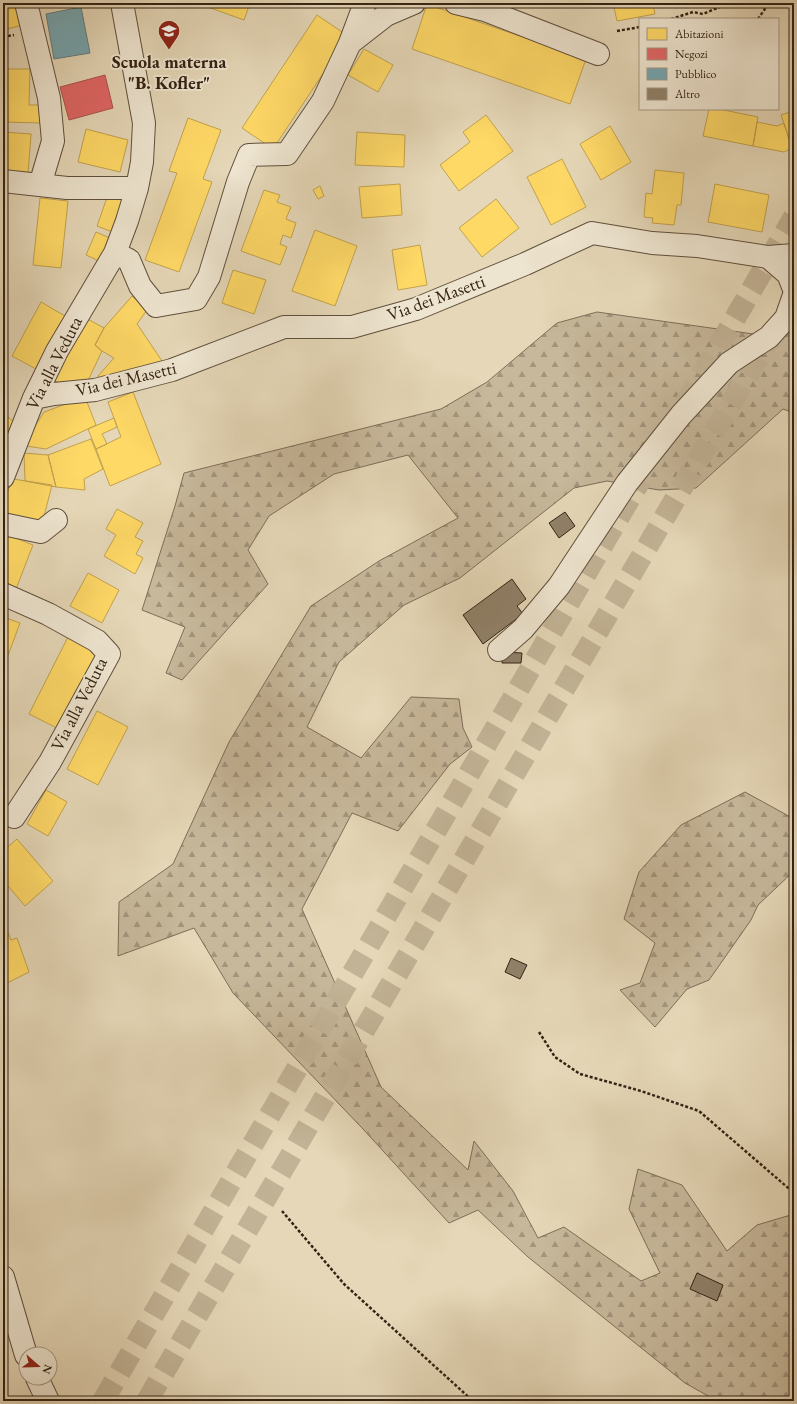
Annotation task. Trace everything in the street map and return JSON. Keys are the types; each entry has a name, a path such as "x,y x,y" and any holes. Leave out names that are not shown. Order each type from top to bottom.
{"street":[{"path":"26,3 49,98 53,141 40,185"},
{"name":"Via alla Veduta","path":"3,477 34,398 57,351 115,253 127,222 137,188 142,162 144,123 122,3"},
{"path":"115,253 129,260 140,286 156,306 196,299 210,277 238,182 249,155 287,154 324,101 350,43 364,3"},
{"path":"350,43 386,15 414,3"},
{"path":"456,3 485,10 598,54"},
{"path":"3,181 67,188 137,188"},
{"name":"Via dei Masetti","path":"34,398 54,394 95,390 172,370 284,327 352,327 416,310 525,264 592,233 652,243 696,246 768,257 794,255"},
{"path":"768,257 788,274 794,289"},
{"path":"499,650 523,629 559,586 627,483 681,415 729,363 769,337 786,318 794,295"},
{"path":"3,524 41,532 56,520"},
{"name":"Via alla Veduta","path":"3,594 48,614 97,641 109,654 50,762 14,817"},
{"path":"3,1277 23,1346"},
{"path":"41,1386 48,1401"}],"path":[{"path":"674,18 693,12 703,14 729,3"},
{"path":"759,18 769,3"},
{"path":"617,31 639,27"},
{"path":"539,1032 555,1057 580,1074 641,1091 699,1111 794,1194"},
{"path":"282,1211 344,1284 473,1401"}],"green space":[{"path":"597,312 782,338 794,320 794,413 783,409 696,488 659,490 607,481 574,488 460,578 404,605 339,662 307,727 361,758 411,697 459,699 463,728 472,747 450,764 398,831 352,813 302,909 381,1087 468,1170 474,1141 513,1191 538,1238 564,1227 641,1281 660,1273 629,1209 638,1169 682,1185 727,1251 757,1225 794,1214 794,1401 717,1401 685,1383 528,1257 478,1210 449,1223 363,1129 233,993 194,928 118,956 119,902 173,864 229,742 311,606 379,561 458,518 408,455 334,474 269,516 248,550 268,584 182,680 166,673 185,627 142,610 184,473 441,409 487,382 557,323"},
{"path":"745,792 794,819 794,871 758,905 751,920 709,980 687,989 655,1027 620,990 640,983 655,943 624,919 639,872 681,825"}],"building: Abitazioni":[{"path":"3,3 17,3 23,25 3,30"},
{"path":"210,3 250,3 244,20 208,7"},
{"path":"330,3 346,3 344,8"},
{"path":"613,3 653,3 655,14 617,21"},
{"path":"673,3 685,3 675,8"},
{"path":"427,4 586,59 570,104 412,49"},
{"path":"317,15 348,36 273,149 242,128"},
{"path":"364,49 393,65 378,92 348,75"},
{"path":"3,69 30,69 29,105 42,105 42,123 3,122"},
{"path":"709,110 724,110 758,117 753,146 703,136"},
{"path":"794,111 794,147 792,148 781,115"},
{"path":"486,115 513,151 459,191 440,165 470,142 463,132"},
{"path":"188,118 221,130 203,179 212,182 179,272 145,260 177,173 169,171"},
{"path":"757,122 777,126 784,123 792,148 784,152 753,146"},
{"path":"610,126 631,162 601,180 580,144"},
{"path":"86,129 128,140 120,172 78,162"},
{"path":"3,132 31,134 28,173 3,171"},
{"path":"357,132 405,135 404,167 355,165"},
{"path":"562,159 586,207 551,225 527,177"},
{"path":"655,170 684,173 681,205 677,205 674,225 652,223 653,218 644,217 646,193 652,194"},
{"path":"400,184 402,215 362,218 359,187"},
{"path":"715,184 769,195 762,232 708,222"},
{"path":"320,186 324,196 318,199 313,190"},
{"path":"264,190 280,195 277,202 291,207 286,219 296,223 291,238 283,235 280,244 287,247 280,265 241,251"},
{"path":"109,192 127,198 115,233 97,226"},
{"path":"40,198 68,201 61,268 33,265"},
{"path":"496,199 519,228 482,257 459,228"},
{"path":"315,230 357,246 335,306 292,291"},
{"path":"96,232 110,238 99,261 86,255"},
{"path":"420,245 427,285 398,290 392,250"},
{"path":"233,270 266,280 254,314 222,303"},
{"path":"132,296 147,310 137,324 162,361 103,384 98,376 114,358 95,345 104,328"},
{"path":"41,302 65,316 36,369 12,356"},
{"path":"84,317 104,328 95,345 102,351 84,389 50,380"},
{"path":"133,392 161,464 110,486 96,449 121,437 108,402"},
{"path":"85,397 96,425 46,449 26,446 32,431 44,412"},
{"path":"3,413 13,421 3,443"},
{"path":"114,418 117,427 102,434 107,444 96,449 88,429"},
{"path":"91,439 103,469 84,479 85,490 56,487 48,455"},
{"path":"24,453 48,455 56,487 25,481"},
{"path":"13,479 52,485 42,524 3,516 3,502"},
{"path":"117,509 143,523 135,537 143,541 136,554 143,558 135,574 104,556 116,535 106,529"},
{"path":"8,535 33,545 16,589 3,584 3,548"},
{"path":"88,573 119,590 102,623 70,606"},
{"path":"3,617 20,623 3,669"},
{"path":"69,635 100,650 59,729 29,714"},
{"path":"97,711 128,727 98,785 67,769"},
{"path":"46,790 67,802 48,836 27,824"},
{"path":"17,839 53,881 25,906 3,880 3,851"},
{"path":"3,925 5,925 11,940 17,938 29,972 3,985"}],"building: Negozi":[{"path":"105,75 113,108 69,120 60,87"}],"building: Pubblico":[{"path":"81,7 90,53 54,59 46,14"}],"building: Altro":[{"path":"565,512 575,526 559,538 549,523"},
{"path":"512,579 526,599 517,606 523,614 483,644 463,615"},
{"path":"502,652 522,653 521,663 502,663"},
{"path":"511,958 527,965 520,979 505,972"},
{"path":"697,1273 723,1285 717,1301 690,1289"}],"tunnel":[{"path":"685,404 794,217"},
{"path":"147,1401 773,332"},
{"path":"103,1401 641,479"}],"place":[{"name":"Scuola materna \"B. Kofler\"","path":"169,50"}]}
